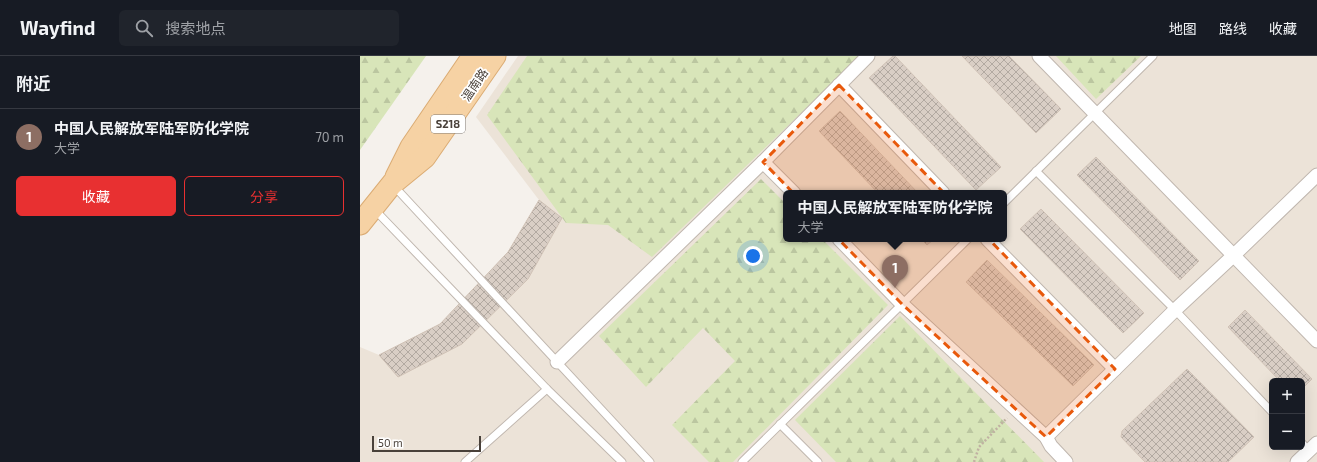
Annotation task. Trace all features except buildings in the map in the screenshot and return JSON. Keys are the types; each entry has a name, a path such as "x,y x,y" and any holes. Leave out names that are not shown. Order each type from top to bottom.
{"main road":[{"name":"温南路","path":"360,224 392,184 411,147 473,56"},
{"name":"温南路","path":"392,184 425,157 495,56"}],"street":[{"path":"557,362 764,162 868,56"},
{"path":"1039,56 1233,256 1317,340"},
{"path":"839,85 940,190"},
{"path":"764,162 791,190"},
{"path":"1046,438 1175,310 1317,175"},
{"path":"842,242 902,304 1046,438 1051,446 1066,462"},
{"path":"990,242 1115,369"},
{"path":"1297,462 1311,449"}],"lane":[{"path":"1007,200 1153,56"},
{"path":"1036,171 1175,310 1269,409"},
{"path":"392,184 650,462"},
{"path":"373,208 547,389 622,462"},
{"path":"742,462 965,242"},
{"path":"465,462 547,389"},
{"path":"780,424 818,462"}],"path":[{"path":"974,462 979,447 1016,409"}],"highlighted area":[{"path":"839,85 1115,369 1046,437 902,304 763,162"}],"shaded area":[{"path":"518,56 1317,56 1317,462 360,462 360,347 379,355 440,324 508,252 539,200 476,117"}],"green space":[{"path":"360,56 426,56 360,150"},
{"path":"527,56 860,56 652,257 608,225 566,223 487,115"},
{"path":"1056,56 1141,56 1096,99"},
{"path":"761,179 783,201 783,242 825,242 888,305 733,462 709,462 672,425 735,361 703,328 646,387 599,336"},
{"path":"900,316 1044,462 836,462 795,420"}],"place":[{"name":"中国人民解放军陆军防化学院","path":"895,288"}]}
